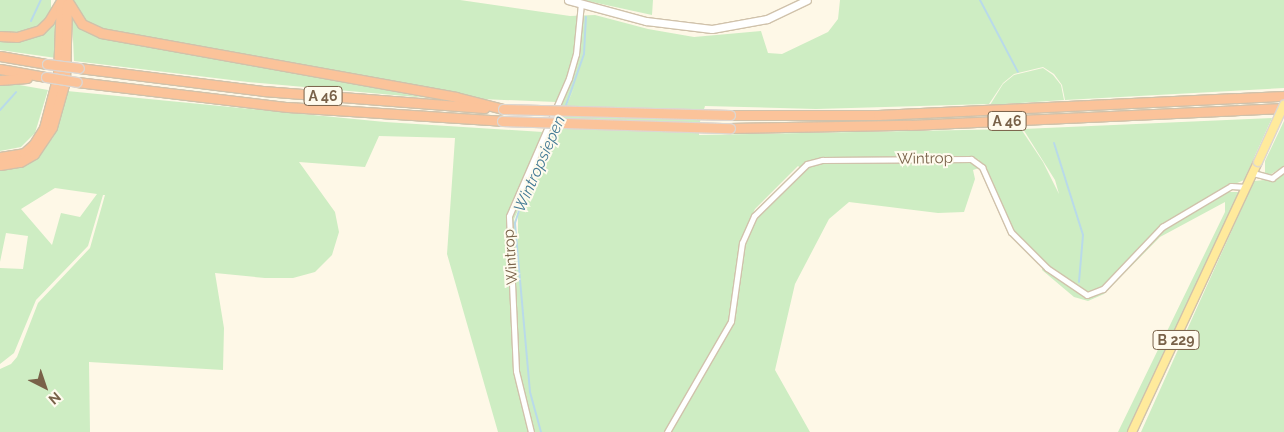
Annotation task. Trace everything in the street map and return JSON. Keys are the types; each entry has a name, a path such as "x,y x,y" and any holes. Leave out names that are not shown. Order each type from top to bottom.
{"highway":[{"path":"0,36 17,37 40,30 50,21 63,0"},
{"path":"63,0 82,24 101,33 456,97 503,109"},
{"path":"0,158 24,153 34,144 44,128 59,65 63,0"},
{"path":"0,165 20,162 34,154 52,127 65,81 63,0"},
{"name":"A 46","path":"0,56 47,64 263,91 503,109 730,115 878,115 1284,96"},
{"name":"A 46","path":"0,69 77,82 288,107 502,121 730,128 910,125 1284,107"},
{"path":"0,80 46,77"}],"main road":[{"path":"568,0 646,21 712,29 766,19 806,0"},
{"name":"B 229","path":"1132,432 1284,107"}],"street":[{"name":"Wintrop","path":"531,432 516,370 509,216 569,78 576,54 581,3"},
{"name":"Wintrop","path":"667,432 731,321 742,243 754,216 807,164 822,160 971,159 982,167 1011,232 1047,268 1087,295 1103,289 1162,227 1230,186 1246,187"},
{"path":"1253,173 1272,178 1284,169"}],"green space":[{"path":"0,0 51,0 51,12 39,25 25,32 0,33"},
{"path":"74,0 460,0 570,16 595,15 648,29 694,37 761,31 768,53 782,54 828,32 838,19 840,0 1284,0 1284,88 1065,100 1062,85 1054,74 1043,67 1014,74 1003,83 989,104 816,109 705,106 699,125 699,135 1021,129 1043,162 1059,194 1055,180 1023,129 1272,118 1244,180 1226,188 1227,192 1240,192 1128,432 1118,432 1225,212 1225,202 1160,237 1104,294 1088,301 1074,297 1042,270 1044,263 1014,233 1004,216 978,159 971,163 979,168 973,170 975,179 964,212 938,213 849,202 829,219 795,284 775,370 810,432 670,432 734,318 744,243 756,215 803,170 798,166 755,209 740,241 731,317 665,432 498,432 447,254 455,138 379,136 365,167 299,162 335,212 339,232 332,255 315,272 293,278 265,278 215,273 224,328 223,370 89,362 90,432 0,432 0,369 11,364 17,357 38,303 90,248 105,195 103,195 88,246 36,300 14,353 0,364 0,268 23,269 28,236 6,233 0,262 0,170 19,168 38,158 54,136 67,91 385,122 543,132 556,102 481,99 96,28 78,16","holes":["575,86 518,215 518,243 514,219","55,188 97,194 80,217 61,213 52,245 21,209"]},
{"path":"583,0 653,0 652,15"},
{"path":"57,13 56,58 0,50 0,39 29,38"},
{"path":"72,17 89,33 427,98 248,82 74,61"},
{"path":"1043,68 1053,75 1061,85 1064,100 990,105 1003,84 1014,75"},
{"path":"8,83 48,90 35,133 21,147 0,151 0,85"},
{"path":"1284,121 1284,166 1268,176 1265,174 1265,161"},
{"path":"1284,172 1284,432 1141,432 1254,181 1275,179"}],"waterway":[{"path":"31,21 41,0"},
{"path":"980,0 1018,72"},
{"name":"Wintropsiepen","path":"565,108 584,54 586,17"},
{"path":"0,110 16,92"},
{"name":"Wintropsiepen","path":"541,432 530,392 515,223 527,185 557,126"},
{"path":"1054,143 1083,235 1079,282"}]}
